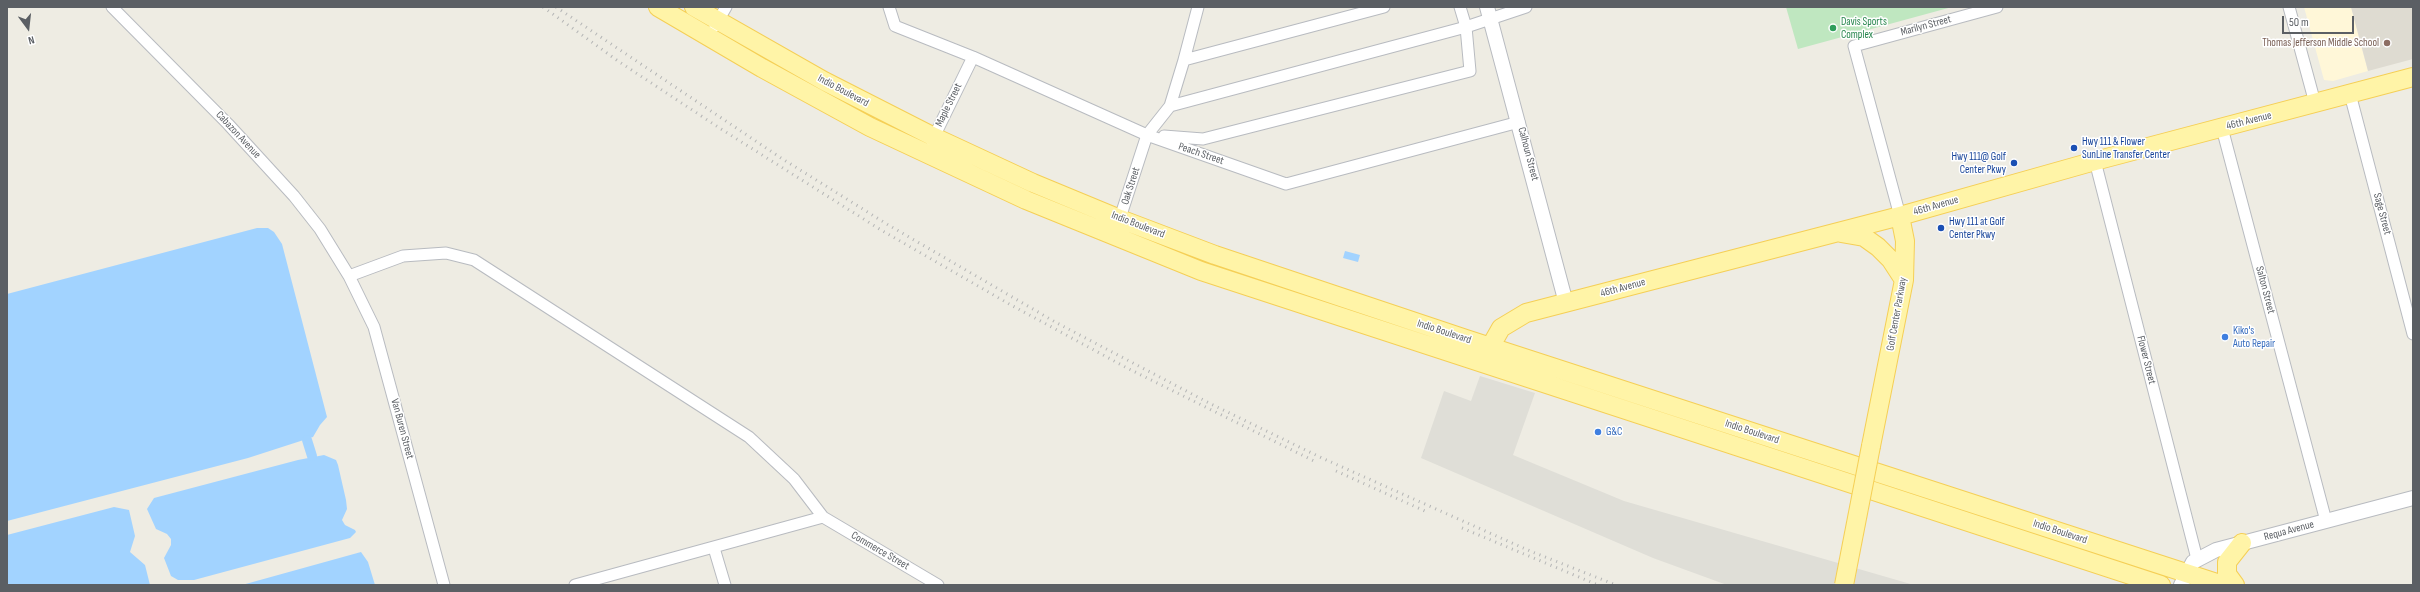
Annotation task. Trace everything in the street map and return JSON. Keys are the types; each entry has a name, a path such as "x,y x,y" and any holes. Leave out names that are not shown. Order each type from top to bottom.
{"main road":[{"name":"Indio Boulevard","path":"658,7 709,38 815,98 983,181 1114,237 1201,271 1982,528 2161,585"},
{"name":"Indio Boulevard","path":"694,7 722,14 824,81 934,137 1033,183 1120,219 1223,257 1490,347 2188,572 2224,585"},
{"name":"46th Avenue","path":"1481,364 1498,331 1512,320 1526,313 1837,233 2095,161 2413,77"},
{"name":"Golf Center Parkway","path":"1844,585 1904,280 1905,241 1900,216"},
{"path":"1837,233 1864,237 1878,247 1891,260 1904,280"},
{"path":"1982,528 1992,524 2002,523 2030,531 2062,532"},
{"path":"2235,585 2226,568 2230,557 2242,543"}],"street":[{"name":"Cabazon Avenue","path":"112,7 228,124 294,196 320,229 349,276"},
{"name":"Peach Street","path":"889,7 895,26 973,57 1147,135 1286,184 1519,122"},
{"path":"1147,135 1170,106 1198,7"},
{"path":"1184,60 1384,7"},
{"path":"1147,135 1203,139 1470,70 1466,27 1460,7"},
{"path":"1170,106 1466,27 1488,12 1526,7"},
{"name":"Marilyn Street","path":"1854,46 1997,7"},
{"path":"2289,7 2315,103"},
{"name":"Calhoun Street","path":"1488,12 1519,122 1566,302"},
{"path":"709,38 722,14"},
{"name":"Golf Center Parkway","path":"1854,46 1900,216"},
{"name":"Maple Street","path":"926,153 973,57"},
{"name":"Sage Street","path":"2350,94 2413,334"},
{"name":"Salton Street","path":"2222,128 2326,521"},
{"name":"Oak Street","path":"1114,237 1147,135"},
{"name":"Flower Street","path":"2095,161 2188,572"},
{"path":"349,276 403,256 446,253 474,260 749,437 794,479 823,517 574,585"},
{"name":"Van Buren Street","path":"349,276 374,327 444,585"},
{"name":"Requa Avenue","path":"2188,572 2216,550 2413,498"},
{"name":"Commerce Street","path":"823,517 938,585"},
{"path":"714,548 725,585"}],"shaded area":[{"path":"2304,7 2351,7 2368,71 2333,81 2324,80"},
{"name":"Thomas Jefferson Middle School","path":"2351,7 2413,7 2413,59 2368,71"},
{"path":"1480,376 1535,393 1513,455 1624,501 1914,585 1727,585 1653,558 1421,458 1444,391 1471,401"}],"green space":[{"name":"Davis Sports Complex","path":"1786,7 1952,7 1798,49"}],"water":[{"path":"257,228 268,228 274,232 282,244 327,417 313,437 248,458 7,521 7,294"},
{"path":"1345,251 1360,255 1358,262 1343,258"},
{"path":"324,455 336,460 338,465 347,509 342,520 345,525 356,532 350,538 194,580 178,580 171,576 164,558 171,545 171,539 167,534 156,529 147,509 154,498 298,460"},
{"path":"114,507 129,510 135,536 130,552 145,565 150,585 7,585 7,535"},
{"path":"361,552 368,562 375,585 242,585"}],"waterway":[{"path":"307,440 312,456"}],"railway":[{"path":"543,7 618,61 721,129 881,230 1011,305 1127,368 1314,461"},
{"path":"556,7 781,158 890,226 1057,323 1211,404 1322,458 1530,551 1616,585"},
{"path":"1336,471 1427,512"},
{"path":"1462,528 1598,585"}],"place":[{"name":"Davis Sports Complex","path":"1833,28"},
{"name":"Thomas Jefferson Middle School","path":"2387,43"},
{"name":"Hwy 111 & Flower SunLine Transfer Center","path":"2074,148"},
{"name":"Hwy 111@ Golf Center Pkwy","path":"2014,163"},
{"name":"Hwy 111 at Golf Center Pkwy","path":"1941,228"},
{"name":"Kiko's Auto Repair","path":"2225,337"},
{"name":"G&C","path":"1598,432"}]}
